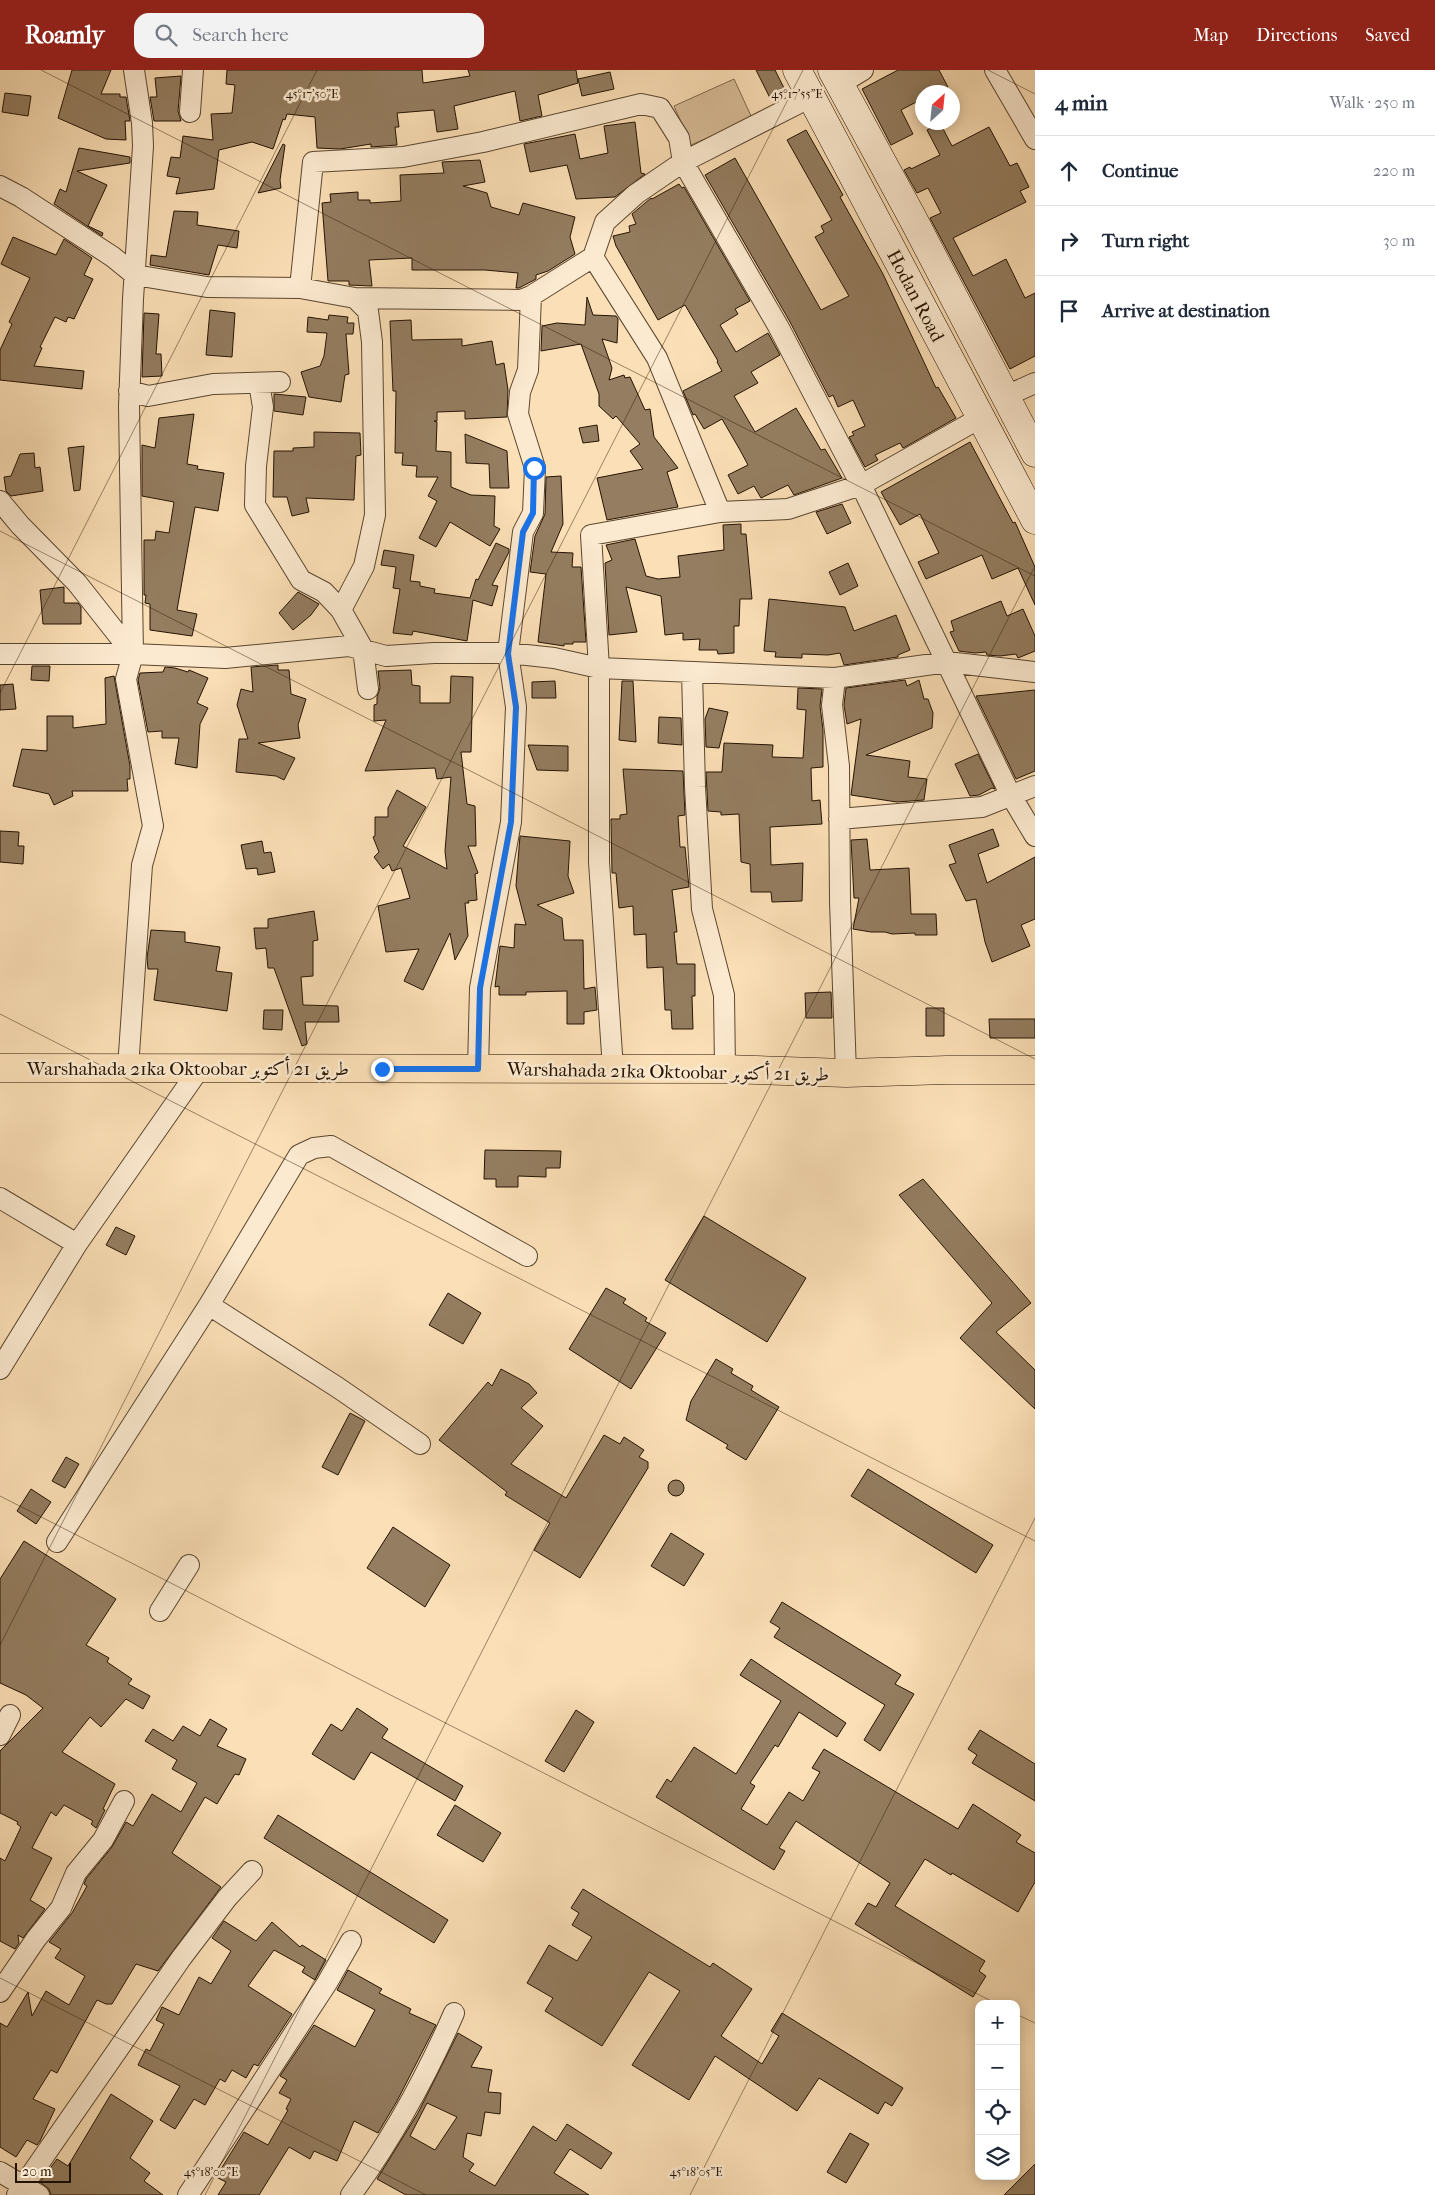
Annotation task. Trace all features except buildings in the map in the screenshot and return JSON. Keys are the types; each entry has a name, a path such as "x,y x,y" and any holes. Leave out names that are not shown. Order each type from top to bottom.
{"main road":[{"name":"Hodan Road","path":"797,70 1035,520"},
{"name":"Hodan Road","path":"836,77 1035,453"},
{"name":"Warshahada 21ka Oktoobar طريق 21 أكتوبر","path":"0,1068 725,1069 846,1073 1035,1070"}],"street":[{"path":"128,1068 142,865 153,826 126,679 133,654 130,391 143,146 142,123 134,70"},
{"path":"190,112 193,70"},
{"path":"836,77 863,70"},
{"path":"995,70 1035,139"},
{"path":"0,186 21,196 114,257 135,275 207,287 300,288 355,298 520,300 531,296 593,257 605,222 636,194 683,162 812,97"},
{"path":"300,288 314,162 403,157 483,142 641,104 660,108 679,138 683,162 778,326 862,485 1010,794 1035,836"},
{"path":"593,257 657,358 720,512"},
{"path":"478,1069 480,988 511,822 516,707 508,654 523,532 533,513 534,468 518,414 520,392 528,370 531,296"},
{"path":"341,610 364,566 374,515 372,342 368,311 355,298"},
{"path":"130,391 148,396 214,384 280,382"},
{"path":"258,383 263,408 256,466 255,505 302,580 324,592 341,610 363,649 368,689"},
{"path":"1006,396 1035,383"},
{"path":"613,1069 599,862 598,668 591,536 720,512 788,509 862,485 982,417"},
{"path":"0,501 20,525 77,583 133,654"},
{"path":"0,654 133,654 225,658 349,646 386,656 434,653 508,654 554,658 598,668 835,678 947,662 1035,672"},
{"path":"692,672 695,787 702,909 724,996 725,1069"},
{"path":"835,678 832,705 839,766 846,1073"},
{"path":"839,819 982,807 1010,794 1035,786"},
{"path":"0,1369 77,1244 200,1068"},
{"path":"57,1542 209,1304 300,1155 314,1148 330,1146 527,1256"},
{"path":"0,1198 77,1244"},
{"path":"209,1304 337,1387 420,1444"},
{"path":"160,1611 189,1564"},
{"path":"0,1736 10,1715"},
{"path":"0,1992 36,1939 61,1908 76,1873 103,1840 124,1801"},
{"path":"0,2172 27,2192 182,1957 227,1898 252,1871"},
{"path":"188,2195 328,1983 351,1941"},
{"path":"351,2195 376,2161 424,2076 454,2013"}],"shaded area":[{"path":"734,79 752,118 691,145 674,106"}],"route":[{"path":"382,1069 478,1069 480,988 511,822 516,707 508,654 523,532 533,513 534,468"}]}
